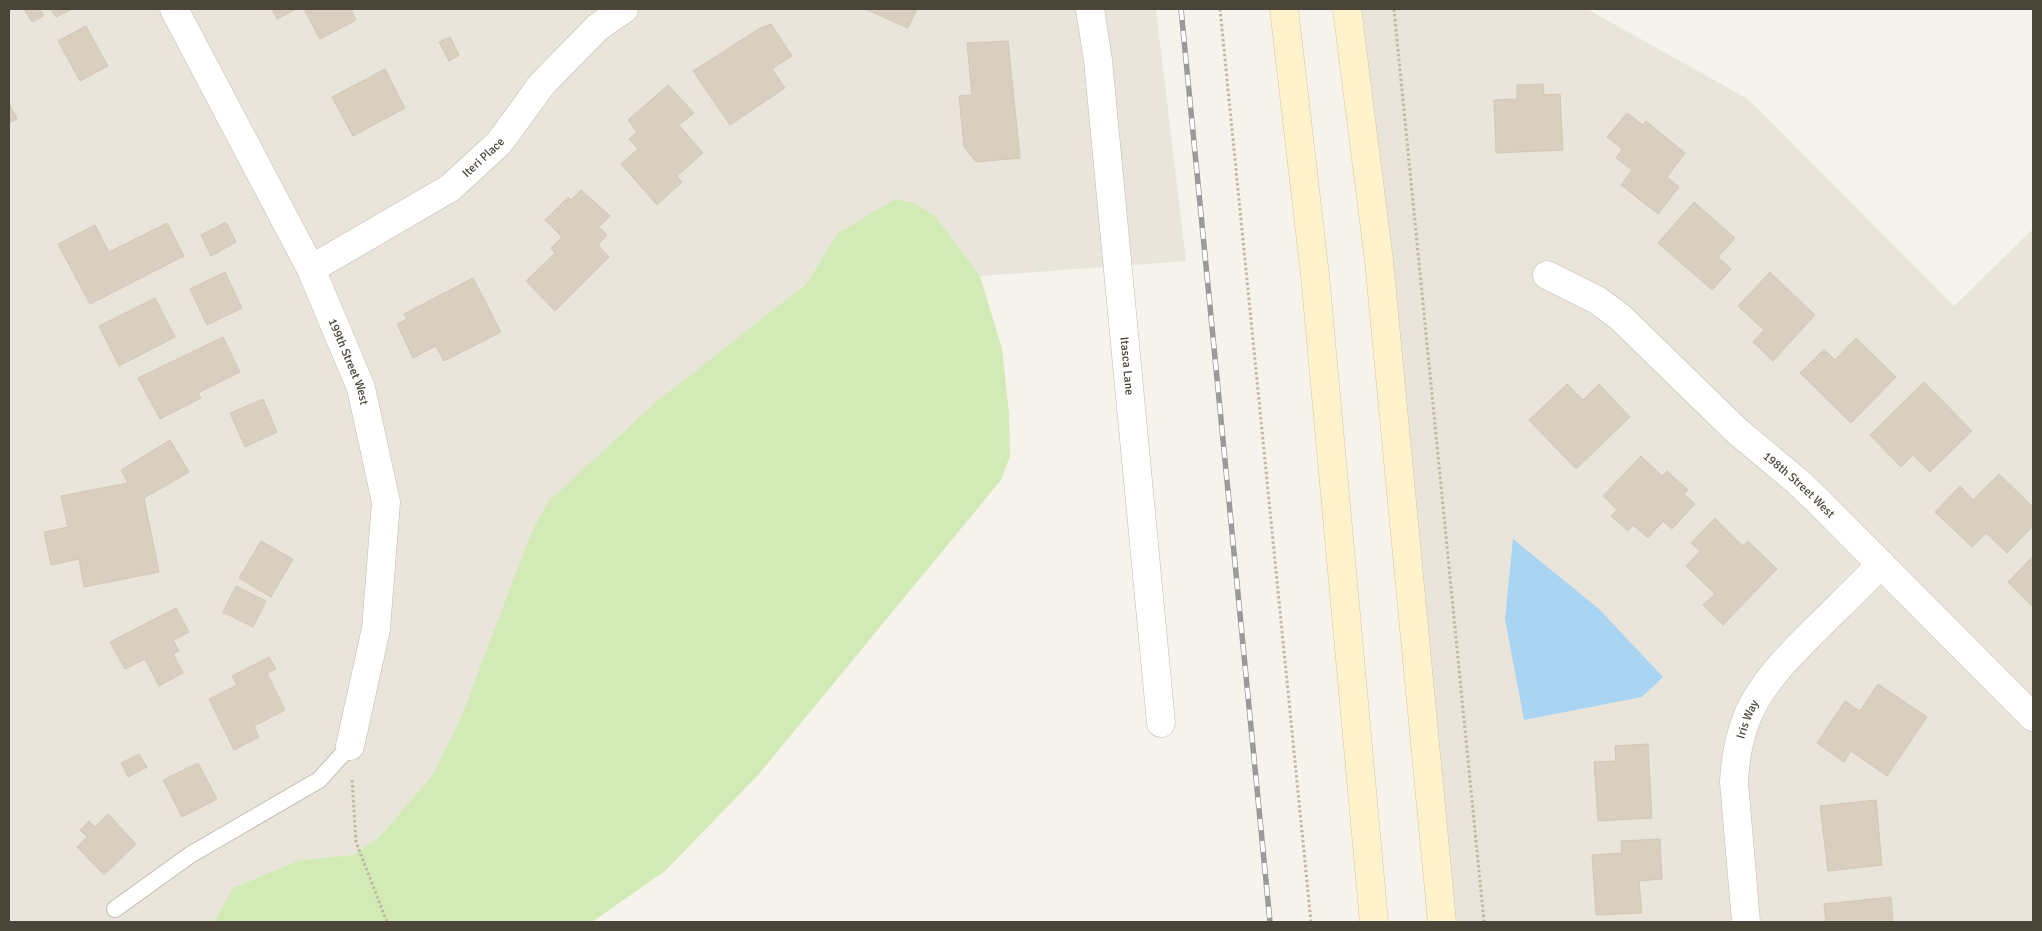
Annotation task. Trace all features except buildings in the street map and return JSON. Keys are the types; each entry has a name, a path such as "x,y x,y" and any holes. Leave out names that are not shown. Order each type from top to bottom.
{"main road":[{"path":"1284,9 1315,275 1374,922"},
{"path":"1347,9 1379,261 1442,922"}],"street":[{"name":"199th Street West","path":"174,9 311,269 361,388 386,502 376,629 350,746"},
{"name":"Iteri Place","path":"311,269 450,188 499,143 542,84 598,27 624,9"},
{"name":"Itasca Lane","path":"1090,9 1098,60 1161,723"},
{"name":"198th Street West","path":"1547,274 1597,300 1620,318 1737,431 1797,481 2033,717"},
{"name":"Iris Way","path":"1746,922 1734,782 1735,759 1748,715 1772,676 1787,658 1882,564"}],"lane":[{"path":"116,909 190,855 319,780 350,746"}],"path":[{"path":"1220,9 1311,922"},
{"path":"1394,9 1484,922"},
{"path":"350,746 356,842 387,922"}],"shaded area":[{"path":"9,9 1156,9 1186,261 980,276 936,217 915,203 895,199 838,233 806,284 656,402 460,720 432,776 381,835 354,855 300,860 233,888 214,922 9,922"},
{"path":"1345,9 1587,9 1748,99 1954,306 2033,229 2033,922 1442,922"}],"green space":[{"path":"895,199 915,203 936,217 980,276 1002,349 1009,413 1010,456 1001,480 759,774 665,871 592,922 214,922 233,888 300,860 354,855 381,835 432,776 460,720 532,531 549,501 656,402 806,284 838,233"}],"water":[{"path":"1513,539 1599,609 1663,677 1642,697 1524,720 1505,619"}],"railway":[{"path":"1181,9 1270,922"}]}
